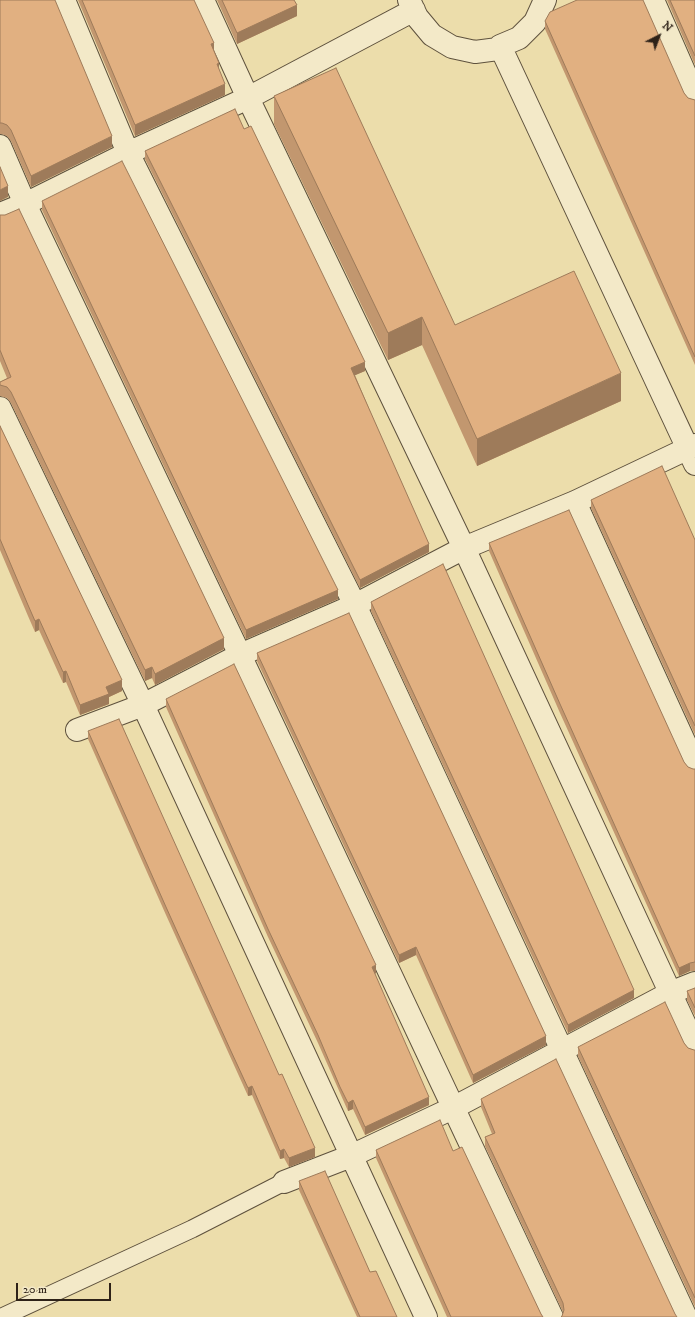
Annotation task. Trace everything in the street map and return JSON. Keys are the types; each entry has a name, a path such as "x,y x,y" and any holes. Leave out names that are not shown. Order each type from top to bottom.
{"street":[{"path":"64,0 128,152 355,605 686,1317"},
{"path":"203,0 248,98 464,548 695,1046"},
{"path":"0,214 26,204 128,152 248,98 412,5 417,17 432,35 452,47 475,52 498,49 500,46 519,38 535,22 545,0"},
{"path":"653,0 695,96"},
{"path":"77,730 144,705 240,655 355,605 464,548 693,452 500,46"},
{"path":"0,146 26,204 552,1317"},
{"path":"0,408 144,705 426,1317"},
{"path":"575,502 695,764"},
{"path":"284,1182 351,1156 453,1108 695,982"}],"lane":[{"path":"2,1317 192,1229 284,1182"}],"building":[{"path":"0,0 55,0 112,136 31,176 11,130 7,125 0,123"},
{"path":"82,0 194,0 214,43 211,44 219,63 217,64 225,84 135,125"},
{"path":"222,0 294,0 297,5 237,33"},
{"path":"577,0 643,0 684,93 688,98 695,100 695,357 545,21 550,12"},
{"path":"670,0 695,0 695,56"},
{"path":"336,68 455,325 574,271 621,373 477,439 422,317 388,333 274,96"},
{"path":"235,109 244,129 251,126 365,362 351,368 429,544 360,580 145,151"},
{"path":"122,161 338,590 246,630 42,201"},
{"path":"0,167 8,186 0,190"},
{"path":"19,209 224,638 155,674 152,667 145,670 11,392 7,387 0,385 0,382 11,377 0,350 0,215 5,215"},
{"path":"0,426 122,680 106,687 109,694 80,705 66,671 63,672 39,619 35,621 0,539"},
{"path":"662,466 695,540 695,726 591,500"},
{"path":"569,510 684,762 688,767 695,769 695,962 679,968 489,543"},
{"path":"443,564 634,990 568,1025 371,602"},
{"path":"349,613 546,1036 473,1075 416,947 399,955 257,653"},
{"path":"234,664 376,965 372,967 429,1097 365,1127 353,1100 348,1103 340,1087 318,1035 268,929 166,699"},
{"path":"119,719 279,1075 282,1074 315,1148 289,1158 284,1149 280,1151 252,1086 248,1088 230,1049 88,731"},
{"path":"695,988 695,1008 687,991"},
{"path":"665,1002 684,1043 688,1048 695,1050 695,1298 578,1047"},
{"path":"556,1059 677,1317 561,1317 564,1310 563,1303 485,1137 495,1133 481,1099"},
{"path":"440,1120 453,1151 462,1147 543,1317 451,1317 376,1150"},
{"path":"325,1171 370,1272 376,1271 397,1317 360,1317 299,1181"}]}
